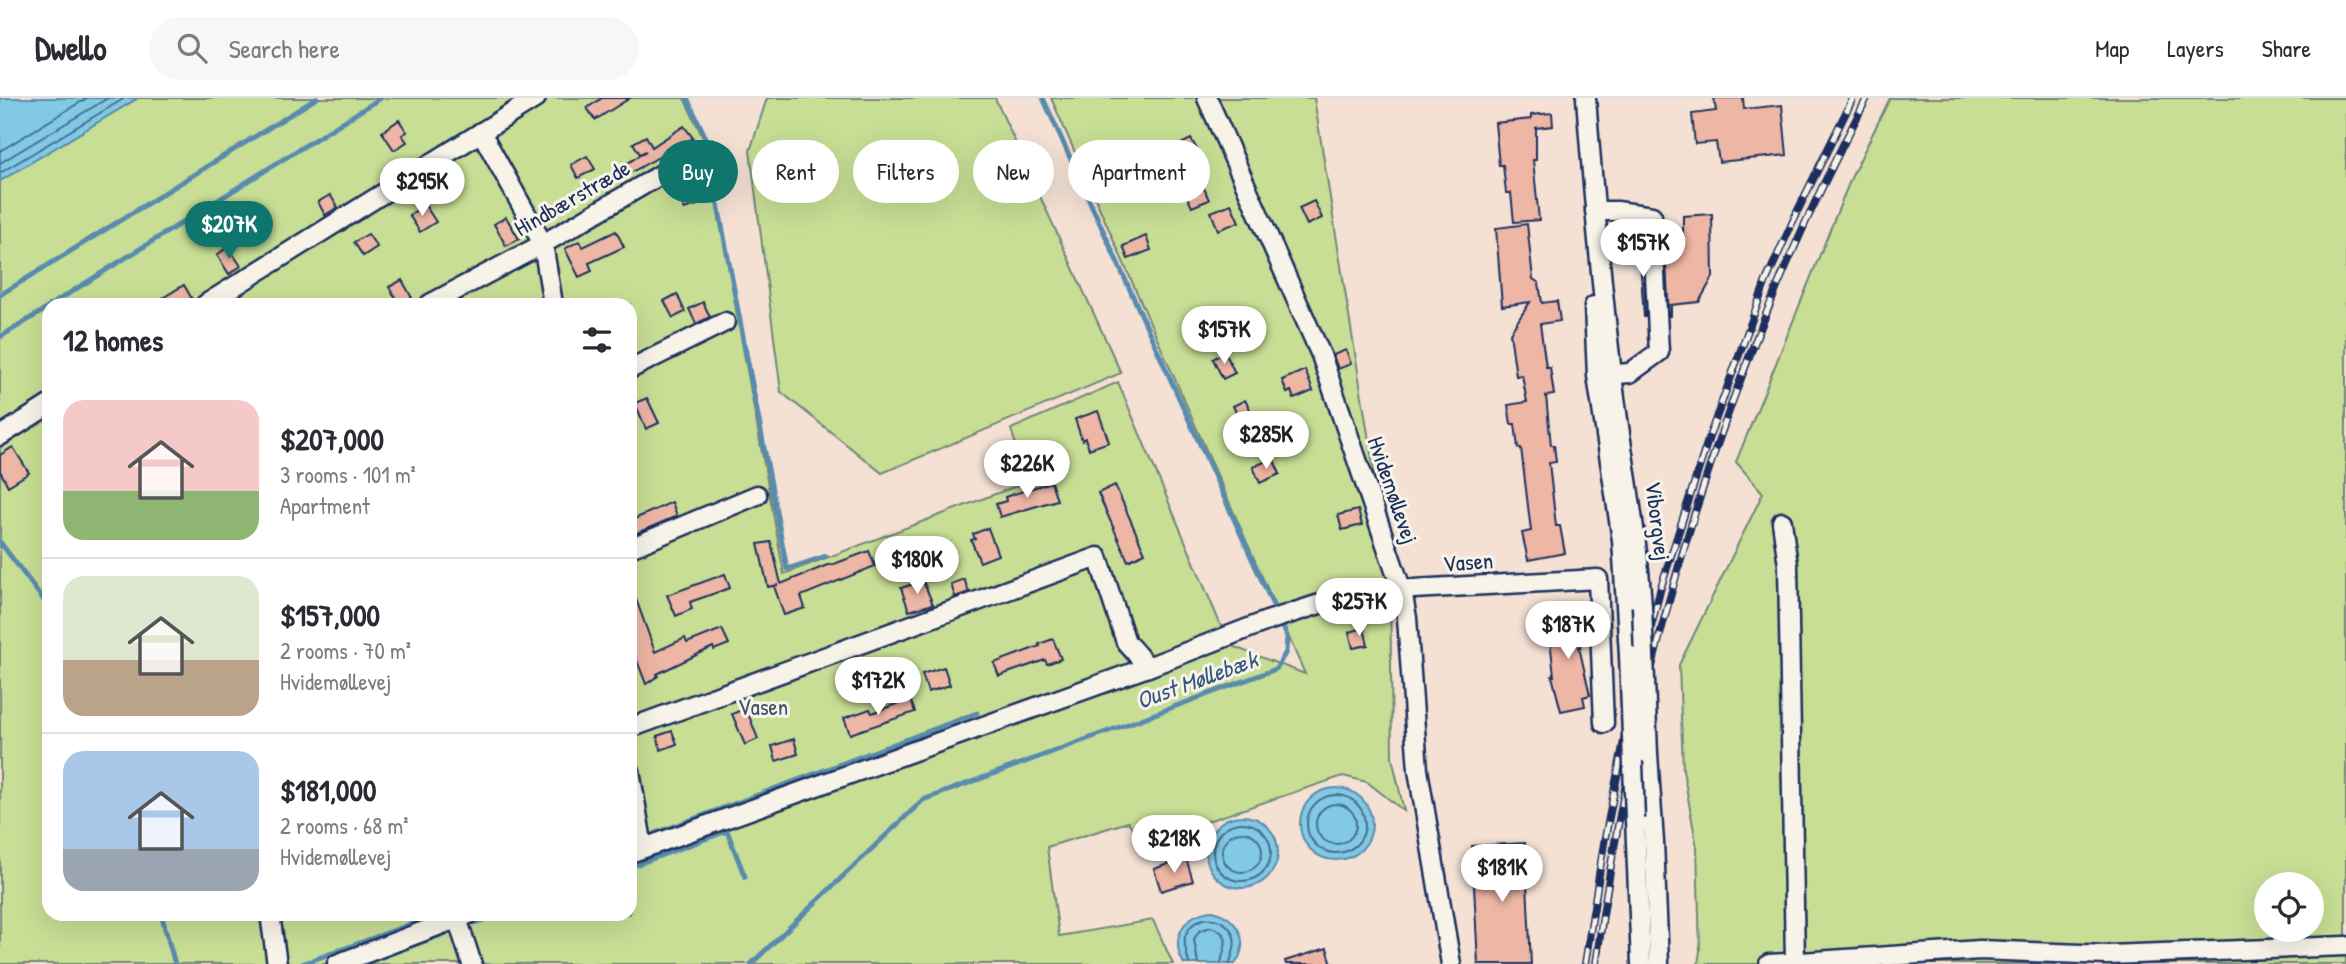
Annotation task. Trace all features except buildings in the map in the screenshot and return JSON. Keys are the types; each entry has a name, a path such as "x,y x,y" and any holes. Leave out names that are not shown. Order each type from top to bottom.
{"street":[{"path":"216,298 536,98"},
{"name":"Hvidemøllevej","path":"1207,98 1321,355 1402,591 1407,618 1418,770 1451,964"},
{"name":"Viborgvej","path":"1586,98 1604,375 1619,514 1642,606 1659,964"},
{"path":"481,132 543,244 552,298"},
{"name":"Hindbærstræde","path":"441,298 543,244 658,176"},
{"path":"1595,211 1651,216 1659,352 1630,373 1604,375"},
{"path":"637,366 725,322"},
{"path":"0,436 42,409"},
{"path":"637,545 757,495"},
{"path":"1782,522 1788,565 1784,963"},
{"path":"637,725 1098,557 1126,642 1148,667"},
{"name":"Vasen","path":"637,850 1148,667 1267,621 1357,592 1633,576"},
{"name":"Viborgvej","path":"1633,576 1629,655 1641,964"},
{"path":"1598,579 1604,723"},
{"path":"271,921 277,964"},
{"path":"337,964 450,921"},
{"path":"464,921 472,964"},
{"path":"1769,964 1840,962 1980,950 2104,960 2346,946"}],"green space":[{"path":"138,98 684,98 704,140 658,140 658,203 717,203 784,574 1027,482 1011,429 1118,382 1229,645 1305,674 1097,203 1210,203 1210,140 1070,140 1051,98 1314,98 1390,571 1392,757 1404,811 1367,782 1343,776 1163,836 1139,836 1128,822 1047,847 1059,936 1153,920 1173,964 0,964 0,181"},
{"path":"767,98 995,98 1014,140 973,140 973,203 1043,203 1121,373 882,473 781,392 757,203 839,203 839,140 754,140"},
{"path":"1890,98 2346,98 2346,964 1698,964 1700,951 1697,848 1683,770 1679,665 1763,493 1736,462 1851,178"}],"water":[{"path":"0,98 138,98 0,181"},
{"path":"1336,788 1356,794 1366,804 1372,824 1366,844 1356,854 1336,860 1316,854 1306,844 1300,824 1306,804 1316,794"},
{"path":"1242,816 1262,822 1272,832 1278,852 1272,872 1262,882 1242,888 1222,882 1212,872 1206,852 1212,832 1222,822"},
{"path":"1213,911 1222,914 1235,925 1242,939 1240,956 1235,964 1184,964 1178,945 1182,928 1194,916"}],"waterway":[{"path":"0,295 317,98"},
{"path":"62,298 381,98"},
{"path":"687,98 705,136 787,569 826,556"},
{"name":"Oust Møllebæk","path":"751,964 923,800 1276,669 1286,652 1287,636 1043,98"},
{"path":"0,337 42,311"},
{"path":"0,542 42,598"},
{"path":"656,833 977,713"},
{"path":"637,864 727,831 745,877"},
{"path":"163,921 175,964"},
{"path":"302,964 419,921"},
{"path":"474,923 480,921"},
{"path":"363,964 447,933"}],"railway":[{"path":"1585,964 1604,843 1630,710 1661,587 1708,440 1766,281 1853,98"},
{"path":"1596,964 1609,877 1643,704 1664,618 1689,534 1745,367 1778,285 1867,98"}]}
